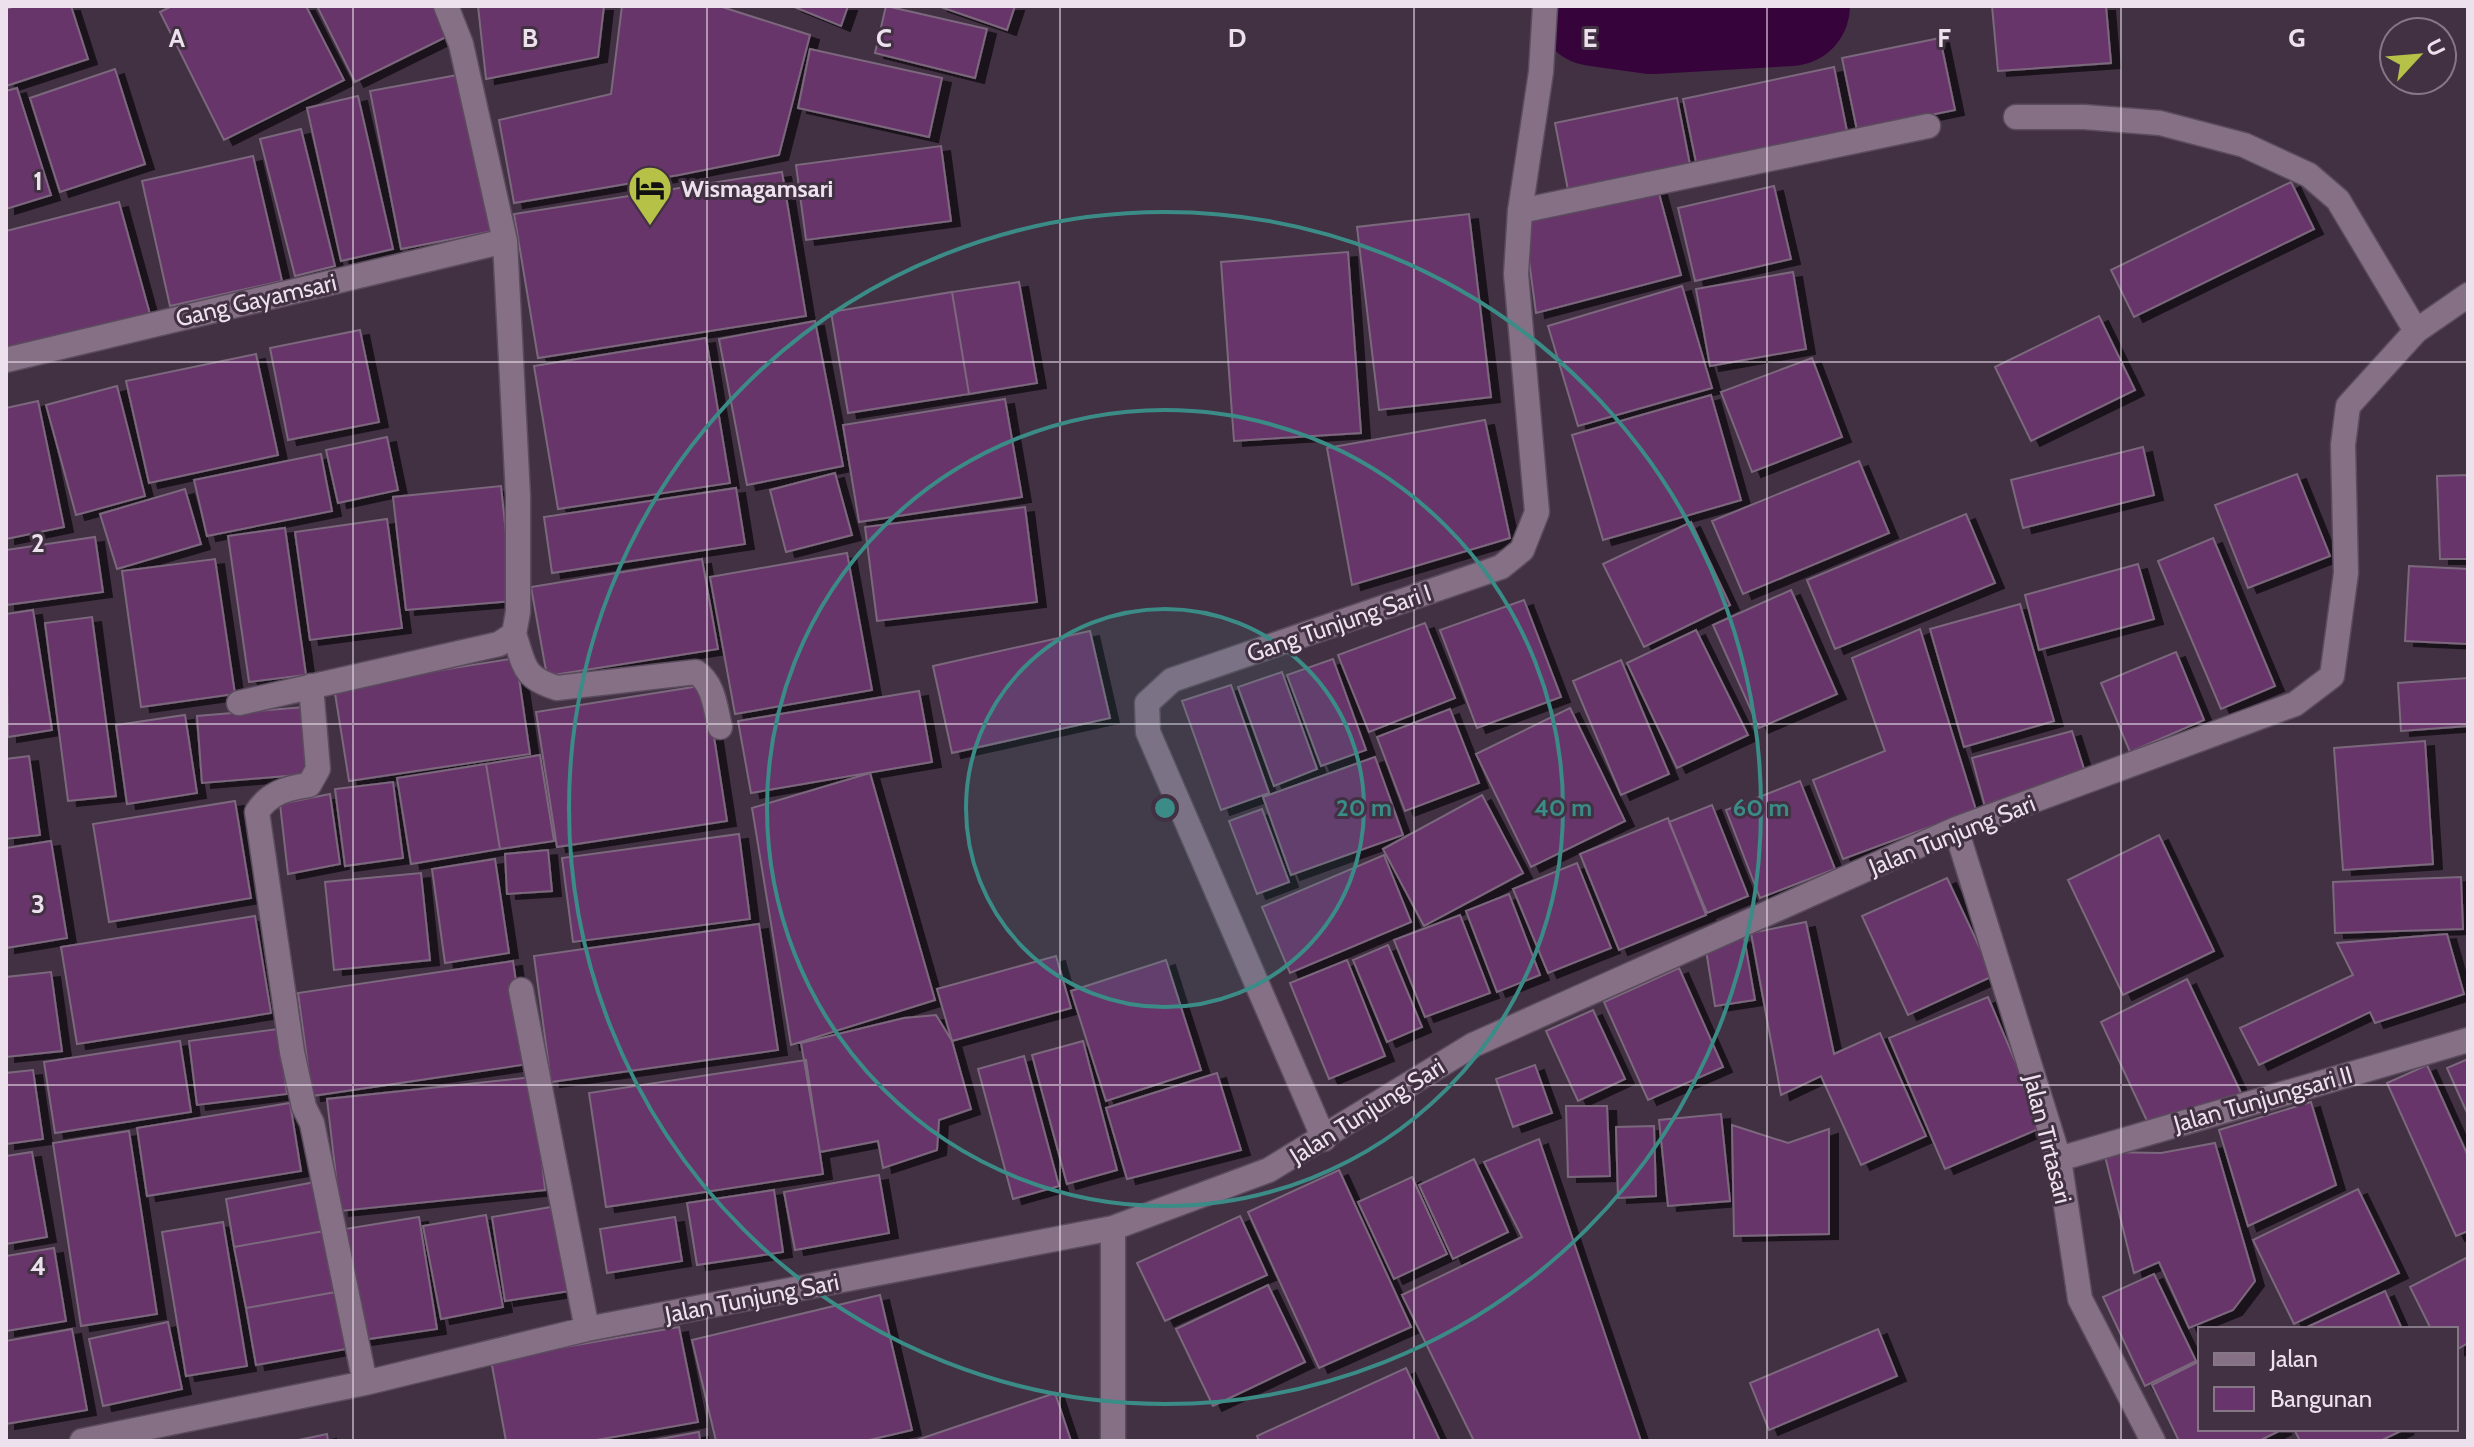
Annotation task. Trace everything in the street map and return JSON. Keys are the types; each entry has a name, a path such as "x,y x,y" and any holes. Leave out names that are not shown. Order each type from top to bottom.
{"street":[{"path":"446,6 461,44 505,241 518,496 518,612 514,634 526,670 537,682 557,688 696,672 705,678 711,691 720,727"},
{"name":"Gang Tunjung Sari I","path":"1324,1139 1148,732 1147,703 1172,680 1501,567 1522,550 1537,512 1516,274 1520,211 1541,72 1545,6"},
{"path":"2016,117 2084,117 2160,123 2244,145 2309,175 2338,200 2416,331 2468,295"},
{"path":"1520,211 1928,126"},
{"name":"Gang Gayamsari","path":"6,360 505,241"},
{"name":"Jalan Tunjung Sari","path":"82,1441 365,1383 587,1329 1113,1228 1269,1170 1473,1045 1956,829 2295,704 2332,676 2346,573 2343,445 2348,406 2416,331"},
{"path":"239,703 499,644 514,634"},
{"path":"311,686 318,769 309,785 287,788 265,800 257,812 292,1052 304,1107 312,1123 365,1383"},
{"name":"Jalan Tirtasari","path":"1956,829 2059,1159 2080,1299 2153,1441"},
{"path":"521,990 587,1329"},
{"name":"Jalan Tunjungsari II","path":"2059,1159 2468,1040"},
{"path":"1113,1228 1113,1441"}],"building":[{"path":"15,6 71,6 88,59 6,86 6,9"},
{"path":"172,6 306,6 344,80 224,140 160,12"},
{"path":"317,6 436,6 450,35 355,82"},
{"path":"478,6 604,6 598,57 486,79"},
{"path":"622,6 719,6 810,35 779,155 514,203 499,120 611,94"},
{"path":"792,6 848,6 841,26"},
{"path":"886,6 987,29 975,78 875,53"},
{"path":"938,6 1015,6 1007,30"},
{"path":"1992,6 2106,6 2111,63 1998,71"},
{"path":"1940,38 1955,110 1857,130 1842,58"},
{"path":"810,49 942,78 929,137 798,108"},
{"path":"1834,67 1848,136 1697,167 1683,99"},
{"path":"115,69 145,164 60,192 30,98"},
{"path":"463,74 493,231 401,249 370,91"},
{"path":"17,88 51,195 6,209 6,91"},
{"path":"358,96 393,249 341,261 307,108"},
{"path":"1677,98 1691,170 1569,195 1555,123"},
{"path":"301,129 335,266 295,276 260,139"},
{"path":"941,146 951,221 806,240 796,165"},
{"path":"253,156 282,281 170,306 142,181"},
{"path":"782,172 806,316 538,358 514,214"},
{"path":"2291,182 2314,229 2134,317 2111,270"},
{"path":"1657,186 1681,275 1536,313 1524,223"},
{"path":"1774,186 1791,259 1695,281 1678,208"},
{"path":"119,202 151,318 6,356 6,231"},
{"path":"1469,214 1491,397 1379,410 1357,227"},
{"path":"1348,252 1361,433 1234,441 1221,262"},
{"path":"1793,272 1806,349 1710,366 1696,289"},
{"path":"1019,282 1037,383 969,394 952,292"},
{"path":"1682,286 1712,388 1578,426 1548,326"},
{"path":"952,292 969,394 848,413 831,312"},
{"path":"2099,316 2135,390 2031,441 1995,367"},
{"path":"815,321 843,466 747,485 719,339"},
{"path":"360,330 379,422 288,440 270,348"},
{"path":"706,338 730,483 558,509 534,366"},
{"path":"256,354 278,455 149,483 126,381"},
{"path":"1812,358 1842,437 1752,472 1721,392"},
{"path":"117,386 145,496 76,515 46,405"},
{"path":"1711,395 1741,500 1603,540 1572,435"},
{"path":"1005,399 1022,497 859,522 843,425"},
{"path":"38,401 64,527 6,539 6,408"},
{"path":"1485,420 1510,538 1352,585 1327,448"},
{"path":"387,437 398,490 338,503 326,450"},
{"path":"2143,447 2154,495 2023,528 2011,480"},
{"path":"321,454 332,511 207,536 194,480"},
{"path":"1859,461 1889,533 1743,594 1712,521"},
{"path":"835,473 852,535 786,552 770,490"},
{"path":"2297,474 2330,556 2248,588 2215,505"},
{"path":"2468,475 2468,559 2440,559 2437,476"},
{"path":"501,486 513,601 406,610 393,497"},
{"path":"736,488 745,544 552,573 544,517"},
{"path":"185,489 201,544 117,569 100,514"},
{"path":"1025,507 1037,602 877,621 865,527"},
{"path":"1966,514 1995,583 1835,649 1807,580"},
{"path":"387,519 402,628 310,640 295,532"},
{"path":"1691,522 1730,605 1644,647 1603,564"},
{"path":"285,528 306,675 249,682 228,536"},
{"path":"95,537 103,592 6,605 6,550"},
{"path":"2213,538 2275,686 2221,709 2158,561"},
{"path":"847,553 872,690 735,714 710,577"},
{"path":"215,559 235,694 141,707 122,571"},
{"path":"702,559 718,649 547,676 531,587"},
{"path":"2138,564 2154,619 2039,650 2025,595"},
{"path":"2409,566 2468,569 2468,644 2405,641"},
{"path":"1791,590 1837,694 1759,728 1713,625"},
{"path":"1524,600 1561,697 1477,728 1440,630"},
{"path":"2020,604 2054,721 1964,747 1930,629"},
{"path":"33,610 52,730 8,737 6,614"},
{"path":"92,617 116,796 68,801 45,623"},
{"path":"1425,623 1455,698 1369,732 1338,655"},
{"path":"1920,629 1976,810 1843,859 1813,780 1885,751 1852,658"},
{"path":"1696,630 1748,735 1677,768 1627,663"},
{"path":"1090,631 1110,718 952,753 933,666"},
{"path":"2176,652 2204,720 2130,752 2101,683"},
{"path":"516,658 530,754 349,781 334,687"},
{"path":"1333,659 1366,750 1321,766 1287,675"},
{"path":"1621,660 1669,774 1621,795 1573,681"},
{"path":"1282,672 1317,769 1274,786 1238,687"},
{"path":"2468,678 2468,726 2401,731 2398,683"},
{"path":"706,685 727,821 557,847 536,712"},
{"path":"1231,685 1269,793 1221,810 1182,701"},
{"path":"919,691 932,762 751,793 738,721"},
{"path":"305,707 311,774 202,783 197,716"},
{"path":"1570,708 1625,821 1531,867 1476,754"},
{"path":"1450,709 1479,783 1405,811 1377,737"},
{"path":"185,715 197,793 127,804 116,725"},
{"path":"2072,731 2084,769 1985,807 1972,758"},
{"path":"2425,741 2433,864 2343,870 2334,748"},
{"path":"540,755 554,841 500,849 486,764"},
{"path":"29,756 40,835 6,839 6,759"},
{"path":"1375,757 1403,835 1291,875 1263,797"},
{"path":"486,764 500,849 411,864 397,778"},
{"path":"870,773 935,1000 791,1045 752,808"},
{"path":"1800,781 1835,869 1760,898 1726,810"},
{"path":"393,782 403,858 345,866 335,789"},
{"path":"330,794 340,864 288,874 280,804"},
{"path":"1482,795 1523,873 1424,926 1383,849"},
{"path":"235,801 251,898 109,922 93,824"},
{"path":"1712,805 1748,896 1707,913 1669,822"},
{"path":"1262,809 1289,882 1257,894 1229,821"},
{"path":"1668,818 1706,915 1619,950 1580,854"},
{"path":"739,834 750,919 573,942 562,858"},
{"path":"2159,835 2214,951 2123,995 2068,880"},
{"path":"51,841 67,938 6,948 6,848"},
{"path":"548,850 552,891 507,894 505,854"},
{"path":"1384,855 1411,922 1290,973 1262,907"},
{"path":"495,859 509,953 445,963 432,869"},
{"path":"1577,863 1611,948 1548,973 1513,889"},
{"path":"421,873 430,960 334,970 325,882"},
{"path":"2461,877 2463,929 2335,933 2333,882"},
{"path":"1947,878 1993,976 1908,1015 1862,916"},
{"path":"1509,894 1540,975 1497,992 1466,911"},
{"path":"1460,915 1490,993 1425,1017 1394,940"},
{"path":"255,916 271,1013 77,1044 61,947"},
{"path":"1806,922 1834,1054 1880,1033 1926,1136 1861,1165 1821,1076 1781,1095 1751,933"},
{"path":"759,924 778,1050 551,1082 534,956"},
{"path":"2447,934 2464,994 2375,1023 2370,1012 2259,1065 2240,1028 2353,975 2337,943"},
{"path":"1744,937 1755,1000 1715,1006 1705,944"},
{"path":"1388,945 1422,1027 1387,1042 1353,960"},
{"path":"1056,956 1071,1008 952,1041 937,989"},
{"path":"1166,960 1201,1070 1106,1101 1071,991"},
{"path":"1347,960 1385,1056 1329,1079 1290,983"},
{"path":"513,961 528,1064 312,1096 298,993"},
{"path":"1679,968 1723,1067 1648,1100 1604,1002"},
{"path":"51,972 62,1051 6,1057 6,977"},
{"path":"2187,979 2241,1093 2185,1115 2148,1123 2101,1022"},
{"path":"1988,997 2043,1127 1945,1169 1889,1038"},
{"path":"1593,1010 1625,1079 1578,1101 1546,1031"},
{"path":"936,1015 952,1041 971,1109 939,1120 937,1150 883,1168 878,1141 820,1152 801,1043 904,1018"},
{"path":"278,1029 287,1094 197,1105 189,1041"},
{"path":"180,1041 191,1112 55,1133 44,1062"},
{"path":"1083,1041 1117,1170 1067,1184 1032,1055"},
{"path":"1024,1056 1059,1186 1013,1199 978,1069"},
{"path":"2468,1059 2468,1115 2447,1068"},
{"path":"806,1060 823,1174 606,1207 589,1093"},
{"path":"1535,1065 1552,1113 1513,1127 1496,1079"},
{"path":"2427,1065 2468,1156 2468,1231 2456,1236 2387,1083"},
{"path":"33,1070 43,1139 6,1144 6,1073"},
{"path":"1217,1073 1241,1150 1127,1179 1106,1108"},
{"path":"533,1077 545,1190 340,1211 327,1099"},
{"path":"2311,1102 2336,1185 2248,1226 2219,1130"},
{"path":"290,1103 301,1171 147,1196 137,1128"},
{"path":"1566,1106 1607,1106 1610,1176 1568,1177"},
{"path":"1721,1114 1730,1201 1668,1206 1659,1120"},
{"path":"1732,1125 1788,1143 1829,1129 1829,1234 1734,1236"},
{"path":"1654,1126 1656,1196 1618,1198 1616,1127"},
{"path":"129,1131 157,1314 81,1326 53,1143"},
{"path":"1539,1139 1641,1441 1474,1441 1402,1295 1522,1237 1484,1162"},
{"path":"2215,1143 2255,1281 2233,1310 2189,1328 2159,1262 2134,1273 2104,1152 2161,1153"},
{"path":"32,1152 47,1237 6,1244 6,1156"},
{"path":"1474,1159 1508,1232 1453,1259 1419,1185"},
{"path":"1339,1170 1411,1327 1319,1368 1248,1212"},
{"path":"879,1175 889,1233 795,1250 784,1192"},
{"path":"1412,1177 1447,1254 1394,1279 1358,1202"},
{"path":"315,1182 324,1231 234,1247 226,1199"},
{"path":"2358,1189 2399,1273 2294,1324 2253,1240"},
{"path":"774,1190 783,1252 697,1265 687,1203"},
{"path":"557,1206 570,1291 505,1301 492,1217"},
{"path":"486,1215 503,1307 441,1319 423,1226"},
{"path":"1240,1216 1267,1275 1165,1321 1137,1263"},
{"path":"419,1217 437,1329 362,1340 345,1229"},
{"path":"675,1217 682,1261 607,1273 600,1229"},
{"path":"223,1222 247,1366 186,1376 162,1232"},
{"path":"324,1231 336,1292 246,1308 234,1247"},
{"path":"54,1248 66,1321 6,1331 6,1256"},
{"path":"2468,1257 2468,1343 2458,1349 2458,1327 2430,1327 2410,1287"},
{"path":"2154,1274 2196,1361 2145,1386 2103,1297"},
{"path":"1268,1285 1305,1362 1213,1406 1176,1329"},
{"path":"2385,1291 2401,1327 2307,1327"},
{"path":"336,1292 346,1349 256,1365 246,1308"},
{"path":"880,1295 912,1430 865,1441 716,1441 692,1340"},
{"path":"168,1322 182,1389 103,1406 89,1339"},
{"path":"679,1327 698,1422 591,1441 506,1441 491,1360"},
{"path":"72,1329 87,1410 6,1424 6,1341"},
{"path":"1878,1329 1897,1376 1769,1430 1750,1383"},
{"path":"2198,1362 2198,1431 2279,1431 2259,1441 2179,1441 2152,1385"},
{"path":"1406,1368 1440,1441 1259,1441 1257,1436"},
{"path":"1055,1393 1071,1441 914,1441"},
{"path":"2295,1431 2401,1431 2380,1441 2300,1441"},
{"path":"699,1432 700,1441 649,1441"},
{"path":"327,1434 328,1441 294,1441"}],"waterway":[{"path":"1595,6 1652,14 1790,6"}],"place":[{"name":"Wismagamsari","path":"650,227"}]}
